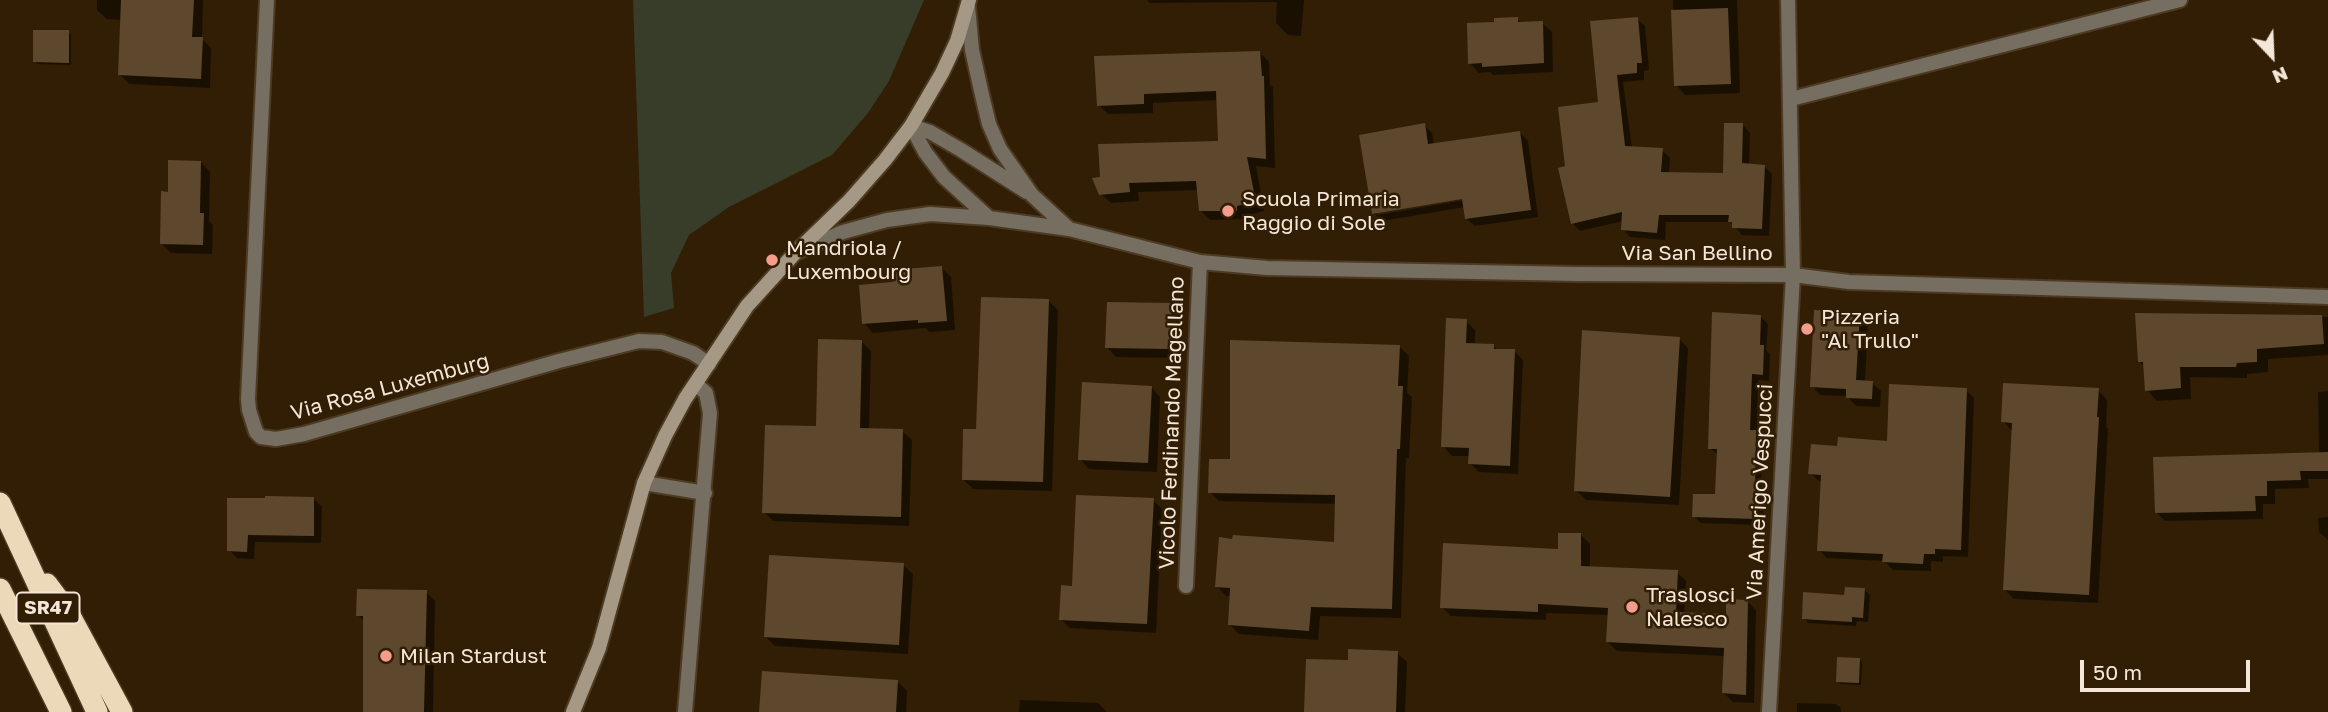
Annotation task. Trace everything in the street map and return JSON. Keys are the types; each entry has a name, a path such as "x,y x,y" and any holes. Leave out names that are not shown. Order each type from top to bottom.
{"highway":[{"name":"SR47","path":"0,503 97,712"},
{"path":"23,553 68,611 122,712"},
{"name":"SR47","path":"0,589 61,712"}],"street":[{"name":"Via Rosa Luxemburg","path":"267,0 248,399 248,410 256,432 261,437 276,439 304,434 558,361 639,341 662,342 692,353 709,364"},
{"name":"Via Amerigo Vespucci","path":"1769,712 1793,275 1788,0"},
{"path":"1791,99 2180,0"},
{"name":"Via San Bellino","path":"795,253 876,170 911,126 952,52 969,2"},
{"name":"Via San Bellino","path":"969,2 972,50 989,124 1000,149 1032,195 1069,229"},
{"path":"911,126 925,152 944,177 989,218"},
{"name":"Via San Bellino","path":"911,126 930,132 1032,195"},
{"name":"Via San Bellino","path":"795,253 843,232 887,219 930,214 989,218 1069,229 1200,262 1267,268 1793,275 1849,282 2328,297"},
{"path":"573,712 599,648 644,483 665,436 747,306 795,253"},
{"name":"Vicolo Ferdinando Magellano","path":"1186,586 1200,262"},
{"path":"685,712 710,413 706,393 696,384"},
{"path":"644,483 705,493"}],"green space":[{"path":"633,0 924,0 889,81 868,113 832,155 729,207 689,235 671,273 674,308 644,317"}],"building":[{"path":"121,0 194,0 192,37 203,37 201,79 118,75"},
{"path":"1728,8 1731,84 1674,86 1671,10"},
{"path":"1518,17 1518,22 1543,21 1544,63 1482,67 1482,63 1468,64 1467,23 1494,22 1494,18"},
{"path":"1638,17 1642,63 1637,63 1637,73 1617,75 1625,146 1663,148 1661,172 1723,173 1724,123 1743,123 1742,163 1765,165 1762,229 1732,228 1732,222 1728,222 1729,215 1659,215 1657,233 1621,230 1622,212 1571,224 1558,168 1565,166 1558,107 1598,102 1590,21"},
{"path":"33,30 69,30 69,63 33,62"},
{"path":"1260,51 1264,76 1266,159 1247,157 1256,202 1237,206 1237,211 1199,211 1196,181 1129,183 1130,192 1099,195 1092,178 1100,177 1098,144 1218,141 1216,91 1144,94 1144,104 1097,106 1094,56"},
{"path":"1425,123 1428,144 1520,131 1531,210 1465,219 1462,199 1372,214 1359,135"},
{"path":"168,160 201,161 200,213 204,213 203,245 160,244 161,191 168,192"},
{"path":"942,266 947,321 862,324 859,285 892,282 891,270"},
{"path":"981,297 1049,299 1043,482 962,480 963,429 976,429"},
{"path":"1107,302 1172,303 1170,349 1105,348"},
{"path":"1814,310 1860,312 1856,380 1873,381 1872,399 1846,398 1846,389 1810,387"},
{"path":"1712,312 1761,315 1763,375 1752,374 1750,430 1756,430 1757,519 1692,517 1693,494 1715,494 1717,449 1708,449"},
{"path":"2135,313 2322,315 2324,344 2257,349 2257,362 2237,363 2236,367 2180,367 2181,388 2145,391 2143,362 2138,362"},
{"path":"1446,318 1467,319 1466,343 1494,344 1494,349 1515,349 1510,466 1468,464 1469,448 1441,447"},
{"path":"1582,330 1680,337 1670,497 1574,491"},
{"path":"818,339 862,340 860,428 903,429 901,517 762,513 765,425 816,426"},
{"path":"1230,340 1400,345 1398,386 1403,386 1400,449 1397,449 1392,609 1311,607 1309,631 1228,625 1230,588 1215,587 1219,537 1232,539 1233,535 1334,542 1335,495 1208,493 1209,459 1230,459"},
{"path":"1082,382 1152,386 1148,463 1078,460"},
{"path":"2003,383 2099,388 2089,595 2003,590 2012,423 2001,422"},
{"path":"1889,384 1967,388 1961,550 1935,549 1935,554 1924,554 1923,564 1882,562 1883,554 1817,551 1821,475 1808,474 1811,444 1837,446 1838,437 1887,441"},
{"path":"2328,452 2328,471 2300,471 2301,480 2267,481 2267,496 2255,496 2256,511 2155,513 2153,457"},
{"path":"1076,495 1154,498 1147,624 1059,620 1061,585 1072,586"},
{"path":"314,497 314,536 248,535 247,552 227,551 227,498"},
{"path":"1558,533 1581,533 1581,566 1678,570 1676,612 1726,614 1726,599 1748,600 1746,695 1722,693 1724,648 1606,642 1608,608 1538,604 1538,612 1440,608 1443,543 1558,549"},
{"path":"769,555 904,563 899,645 764,637"},
{"path":"1845,587 1865,588 1863,618 1852,617 1852,622 1802,619 1803,592 1844,595"},
{"path":"357,589 427,590 424,712 363,712 363,616 356,616"},
{"path":"1348,649 1398,651 1396,712 1304,712 1306,659 1348,660"},
{"path":"1837,657 1860,658 1859,683 1836,682"},
{"path":"762,671 898,680 896,712 759,712"}],"place":[{"name":"Scuola Primaria Raggio di Sole","path":"1228,211"},
{"name":"Mandriola / Luxembourg","path":"772,260"},
{"name":"Pizzeria \"Al Trullo\"","path":"1807,329"},
{"name":"Traslosci Nalesco","path":"1632,607"},
{"name":"Milan Stardust","path":"386,656"}]}
